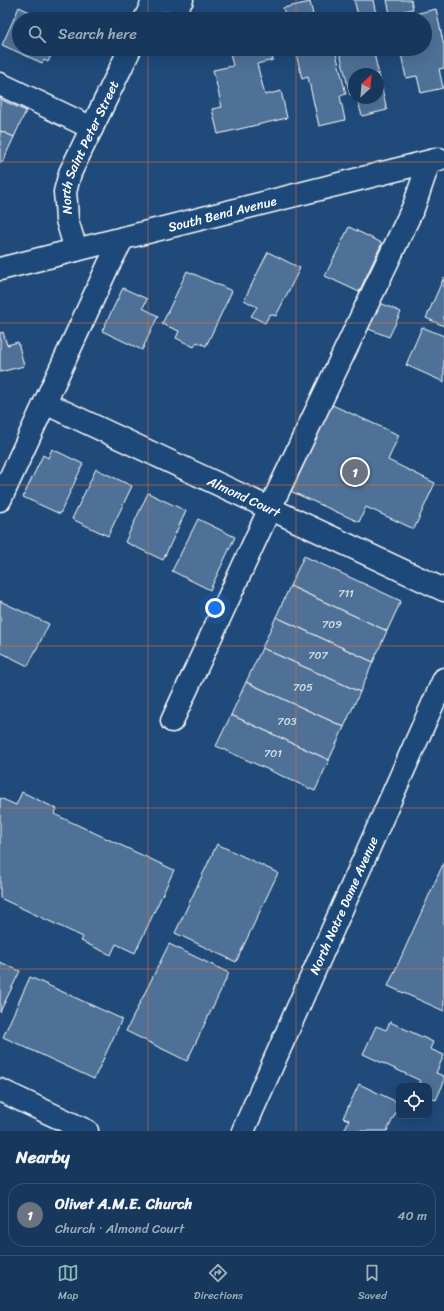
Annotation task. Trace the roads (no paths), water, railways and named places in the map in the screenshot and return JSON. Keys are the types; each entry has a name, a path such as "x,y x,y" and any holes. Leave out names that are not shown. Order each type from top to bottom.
{"street":[{"path":"151,7 182,0"},
{"name":"North Saint Peter Street","path":"76,250 67,220 65,192 70,173 127,56"},
{"path":"0,84 92,128"},
{"path":"172,721 270,508 437,160"},
{"name":"South Bend Avenue","path":"0,268 437,160"},
{"path":"0,500 108,266 123,238"},
{"name":"Almond Court","path":"45,403 444,590"},
{"name":"North Notre Dame Avenue","path":"243,1131 444,679"},
{"path":"0,1090 87,1131"}],"place":[{"name":"Olivet A.M.E. Church","path":"355,472"}]}
